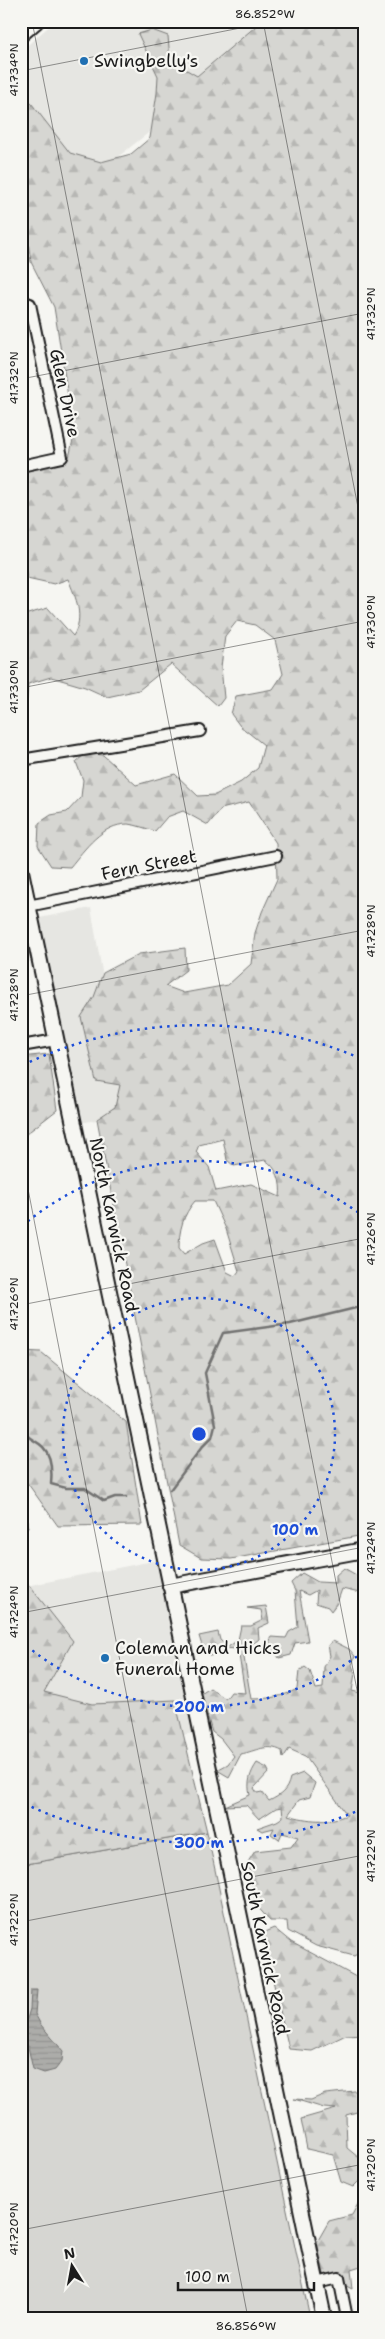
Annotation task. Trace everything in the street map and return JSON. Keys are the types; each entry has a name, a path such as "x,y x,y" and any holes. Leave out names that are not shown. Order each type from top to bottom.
{"main road":[{"path":"21,33 35,21"}],"street":[{"name":"Glen Drive","path":"21,301 30,304 62,457 21,466"},
{"path":"21,760 200,730"},
{"name":"Fern Street","path":"26,910 276,856"},
{"name":"North Karwick Road","path":"21,871 26,910 56,1040 170,1586"},
{"path":"21,1046 56,1040"},
{"path":"170,1586 364,1550"},
{"name":"South Karwick Road","path":"170,1586 324,2318"},
{"path":"317,2283 339,2278 347,2318"}],"shaded area":[{"path":"55,21 290,21 52,209 21,216 21,51"},
{"path":"91,908 117,1058 131,1113 81,1123 39,918"},
{"path":"21,1513 28,1520 28,1527 22,1533"},
{"path":"158,1560 193,1733 21,1767 21,1587"},
{"path":"31,1990 37,1990 35,2014 41,2025 63,2051 62,2061 55,2070 44,2073 33,2069 28,2047 22,2035 30,2009"}],"green space":[{"path":"262,21 356,21 364,28 364,60 362,61 364,63 364,1535 231,1559 201,1558 179,1545 97,1119 115,1107 120,1085 96,1081 81,1017 94,997 103,973 139,954 185,948 186,970 165,986 184,993 228,985 251,964 255,933 277,879 276,843 249,802 221,809 208,825 183,811 167,817 155,831 128,824 119,825 110,828 95,839 70,867 51,866 38,846 39,823 51,815 67,812 81,797 83,780 76,762 86,753 103,755 136,785 175,774 198,796 215,795 241,782 258,768 264,745 240,726 231,714 236,696 273,689 283,674 275,640 255,625 237,621 225,636 221,667 224,698 218,706 171,664 139,690 107,697 85,687 51,677 28,684 26,707 21,713 21,616 48,608 73,636 77,629 79,615 76,600 68,579 54,584 27,578 21,545 21,471 69,458 74,435 54,307 31,262 21,194 21,90 70,153 101,162 131,154 150,138 158,76 138,34 152,30 168,36 170,60 197,76","holes":["223,1139 227,1160 234,1166 265,1160 273,1167 278,1176 280,1197 251,1184 216,1191 209,1167 196,1152 199,1145","195,1201 213,1201 226,1229 239,1271 235,1276 227,1272 215,1239 203,1243 184,1254 179,1248 182,1223"]},
{"path":"49,1054 57,1110 21,1138 21,1057"},
{"path":"21,1351 41,1352 126,1422 142,1525 58,1526 21,1474"},
{"path":"344,1568 358,1576 364,1573 364,1594 342,1589 337,1603 331,1611 328,1607 316,1603 317,1590 308,1595 299,1591 308,1641 295,1643 291,1655 279,1658 269,1642 272,1637 286,1638 289,1632 298,1627 295,1591 291,1583 302,1573 318,1582 336,1583 336,1575"},
{"path":"21,1575 73,1641 44,1692 92,1704 175,1700 207,1832 21,1865"},
{"path":"266,1606 269,1623 258,1628 259,1639 243,1652 251,1699 275,1697 297,1689 299,1671 305,1667 310,1671 316,1689 323,1688 324,1667 330,1656 328,1645 333,1641 349,1649 355,1656 352,1665 355,1673 352,1691 364,1694 364,1950 354,1956 316,1946 288,1931 287,1921 270,1921 256,1905 248,1862 255,1851 291,1847 298,1837 282,1833 279,1840 271,1834 274,1828 262,1831 257,1828 283,1817 282,1807 276,1808 259,1819 246,1805 225,1806 250,1795 250,1778 257,1763 267,1768 269,1772 254,1788 257,1793 262,1792 269,1801 283,1792 290,1778 303,1773 315,1783 310,1797 299,1800 288,1815 318,1820 340,1818 347,1815 305,1756 289,1749 283,1758 282,1751 271,1748 262,1748 241,1754 229,1777 217,1770 228,1764 234,1756 221,1739 212,1732 201,1694 210,1688 226,1699 231,1692 245,1693 238,1649 222,1648 211,1656 204,1652 199,1636 218,1632 220,1640 228,1647 238,1640 241,1626 251,1626 263,1620 261,1610 247,1608"},
{"path":"207,1832 310,2318 21,2318 21,1865"},
{"path":"274,1928 291,1942 356,1977 364,1991 364,2034 346,2035 312,2051 289,2049 262,1933"},
{"path":"364,2090 364,2110 346,2115 347,2148 364,2162 364,2176 353,2187 341,2182 333,2155 307,2149 301,2119 336,2109 324,2108 294,2099 311,2100 325,2094"},
{"path":"364,2198 364,2265 351,2269 353,2289 324,2274 317,2242 329,2221 352,2215 360,2200"}],"waterway":[{"path":"170,1490 202,1447 212,1437 215,1425 205,1373 223,1333 290,1324 364,1306"},
{"path":"21,1425 29,1437 46,1451 50,1460 51,1484 66,1488 85,1488 104,1501 115,1497 126,1497"}],"place":[{"name":"Swingbelly's","path":"84,61"},
{"name":"Coleman and Hicks Funeral Home","path":"105,1658"}]}
